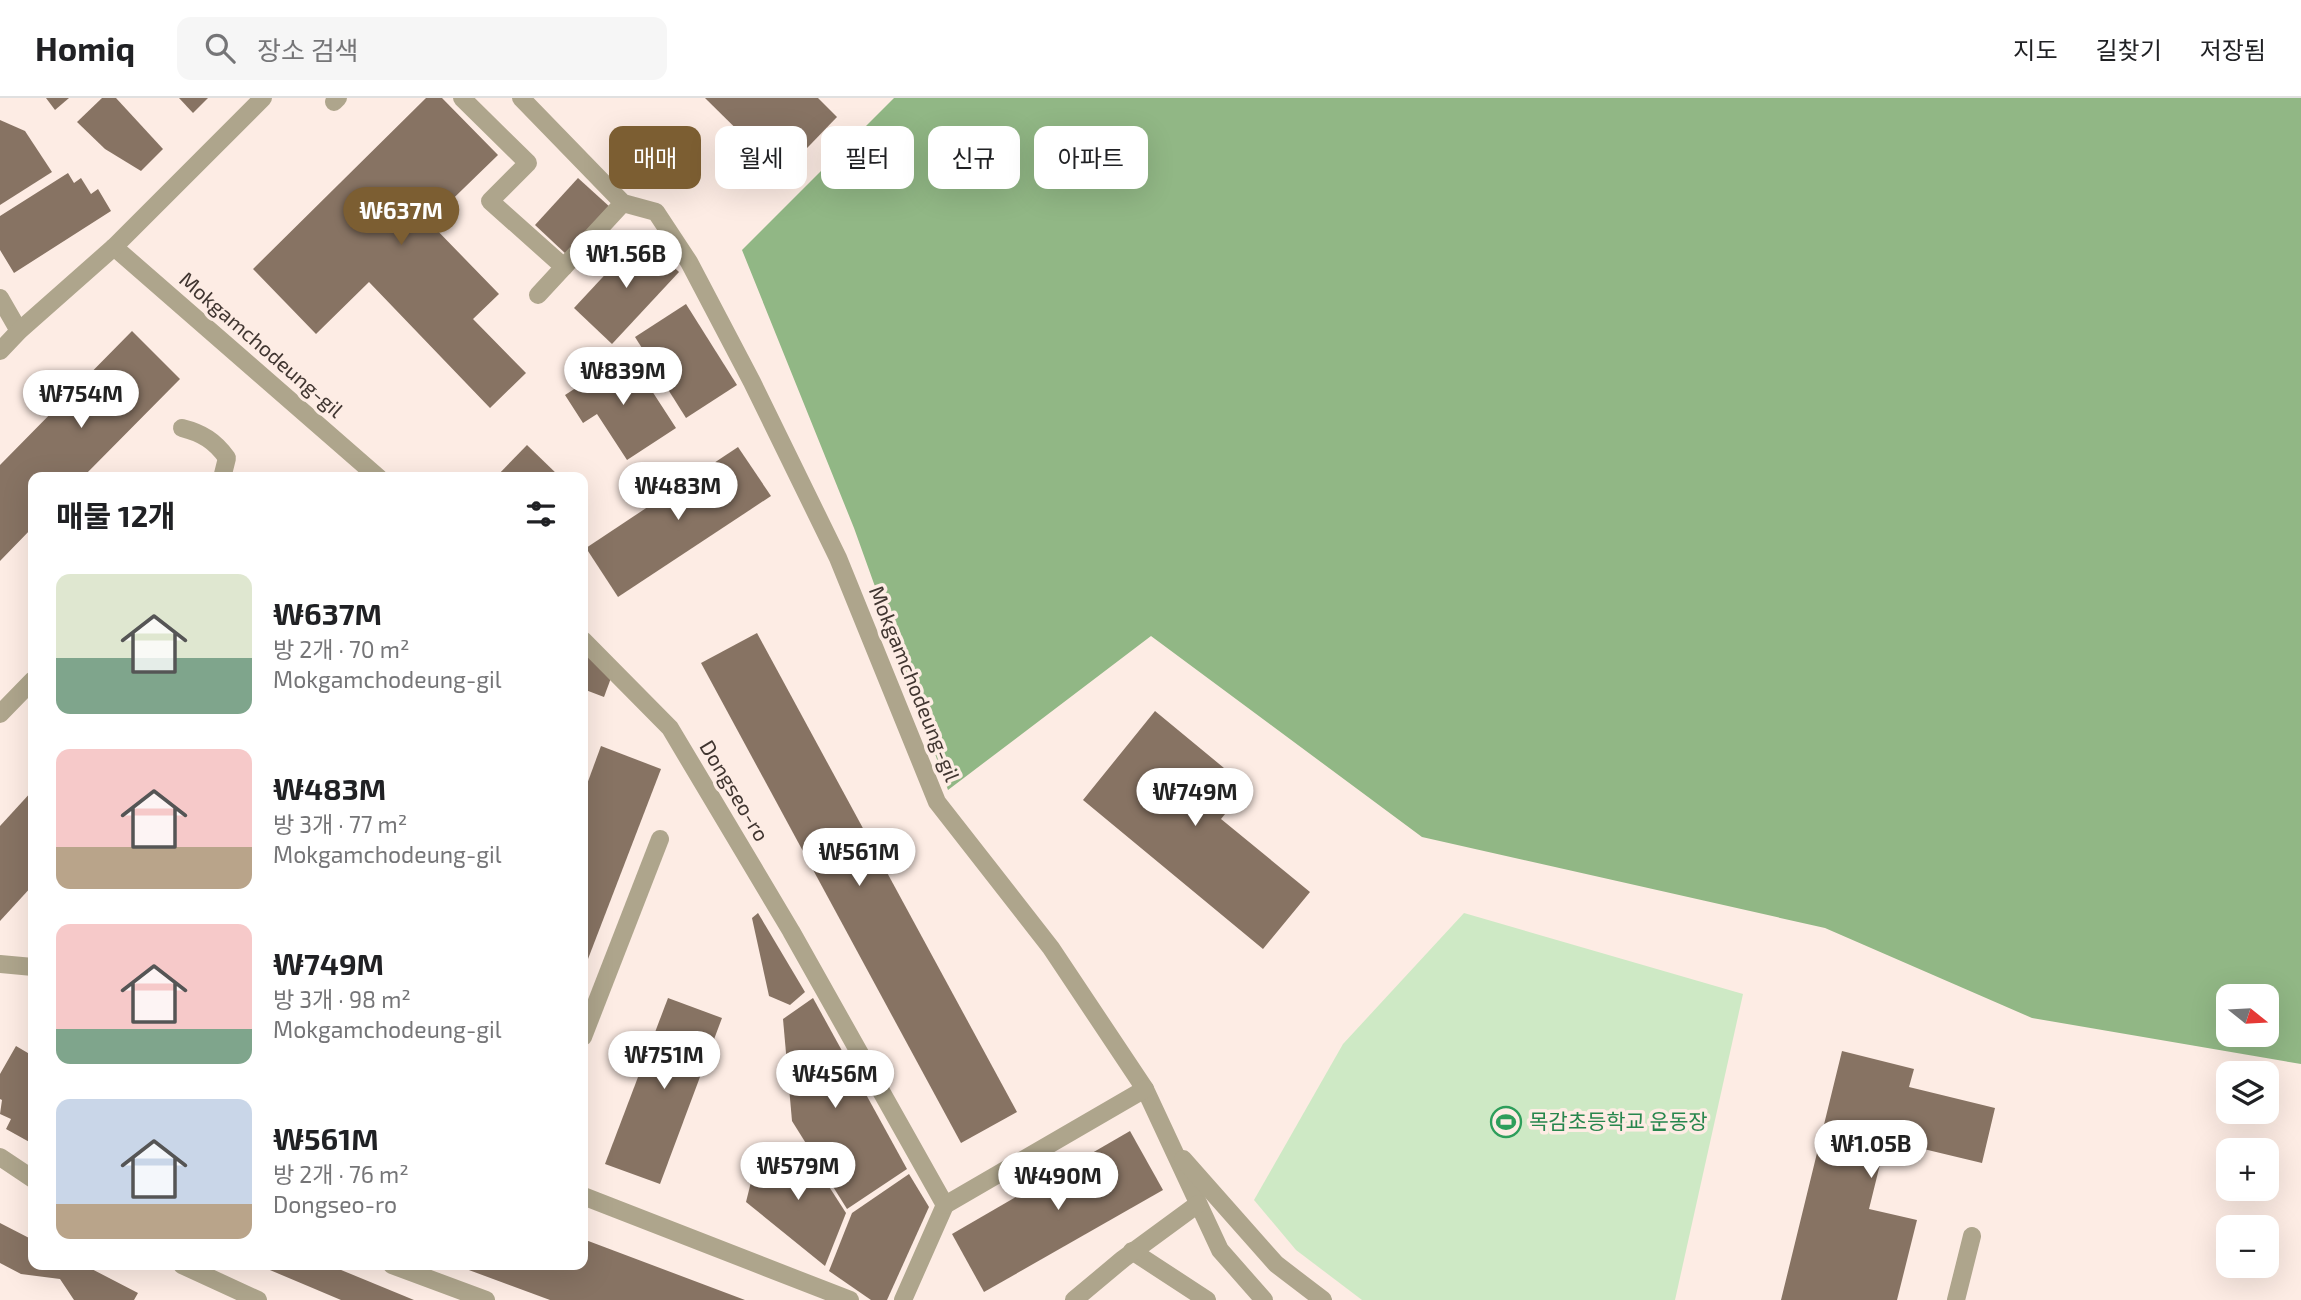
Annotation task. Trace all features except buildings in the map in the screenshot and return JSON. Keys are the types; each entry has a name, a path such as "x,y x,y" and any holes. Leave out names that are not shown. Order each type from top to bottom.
{"street":[{"path":"0,351 114,247 263,98"},
{"path":"462,98 528,163 490,201 564,267"},
{"name":"Mokgamchodeung-gil","path":"521,98 623,202 656,212 690,262 838,558 937,802 1051,948 1145,1089 1220,1250 1264,1300"},
{"path":"538,295 623,202"},
{"name":"Mokgamchodeung-gil","path":"114,247 372,472"},
{"path":"0,298 19,331"},
{"path":"182,428 199,432 218,444 227,458 224,472"},
{"name":"Dongseo-ro","path":"588,645 670,728 791,931 945,1205"},
{"path":"0,714 28,685"},
{"path":"588,1024 660,839"},
{"path":"0,964 28,967"},
{"path":"903,1300 945,1205 1145,1089"},
{"path":"1172,1146 1276,1264 1323,1300"},
{"path":"0,1157 28,1176"},
{"path":"588,1198 850,1300"},
{"path":"1074,1300 1132,1251 1198,1204"},
{"path":"1956,1300 1972,1236"},
{"path":"1132,1251 1207,1300"},
{"path":"193,1270 258,1300"},
{"path":"405,1270 486,1300"}],"green space":[{"path":"894,98 2301,98 2301,1064 2032,1018 1825,928 1422,837 1151,636 948,790 854,528 742,250 803,189 807,189 807,185 821,171 821,189 914,189 914,126 866,126"},
{"name":"목감초등학교 운동장","path":"1464,913 1743,994 1675,1300 1362,1300 1296,1250 1254,1200 1343,1044"}],"place":[{"name":"목감초등학교 운동장","path":"1506,1122"}]}
